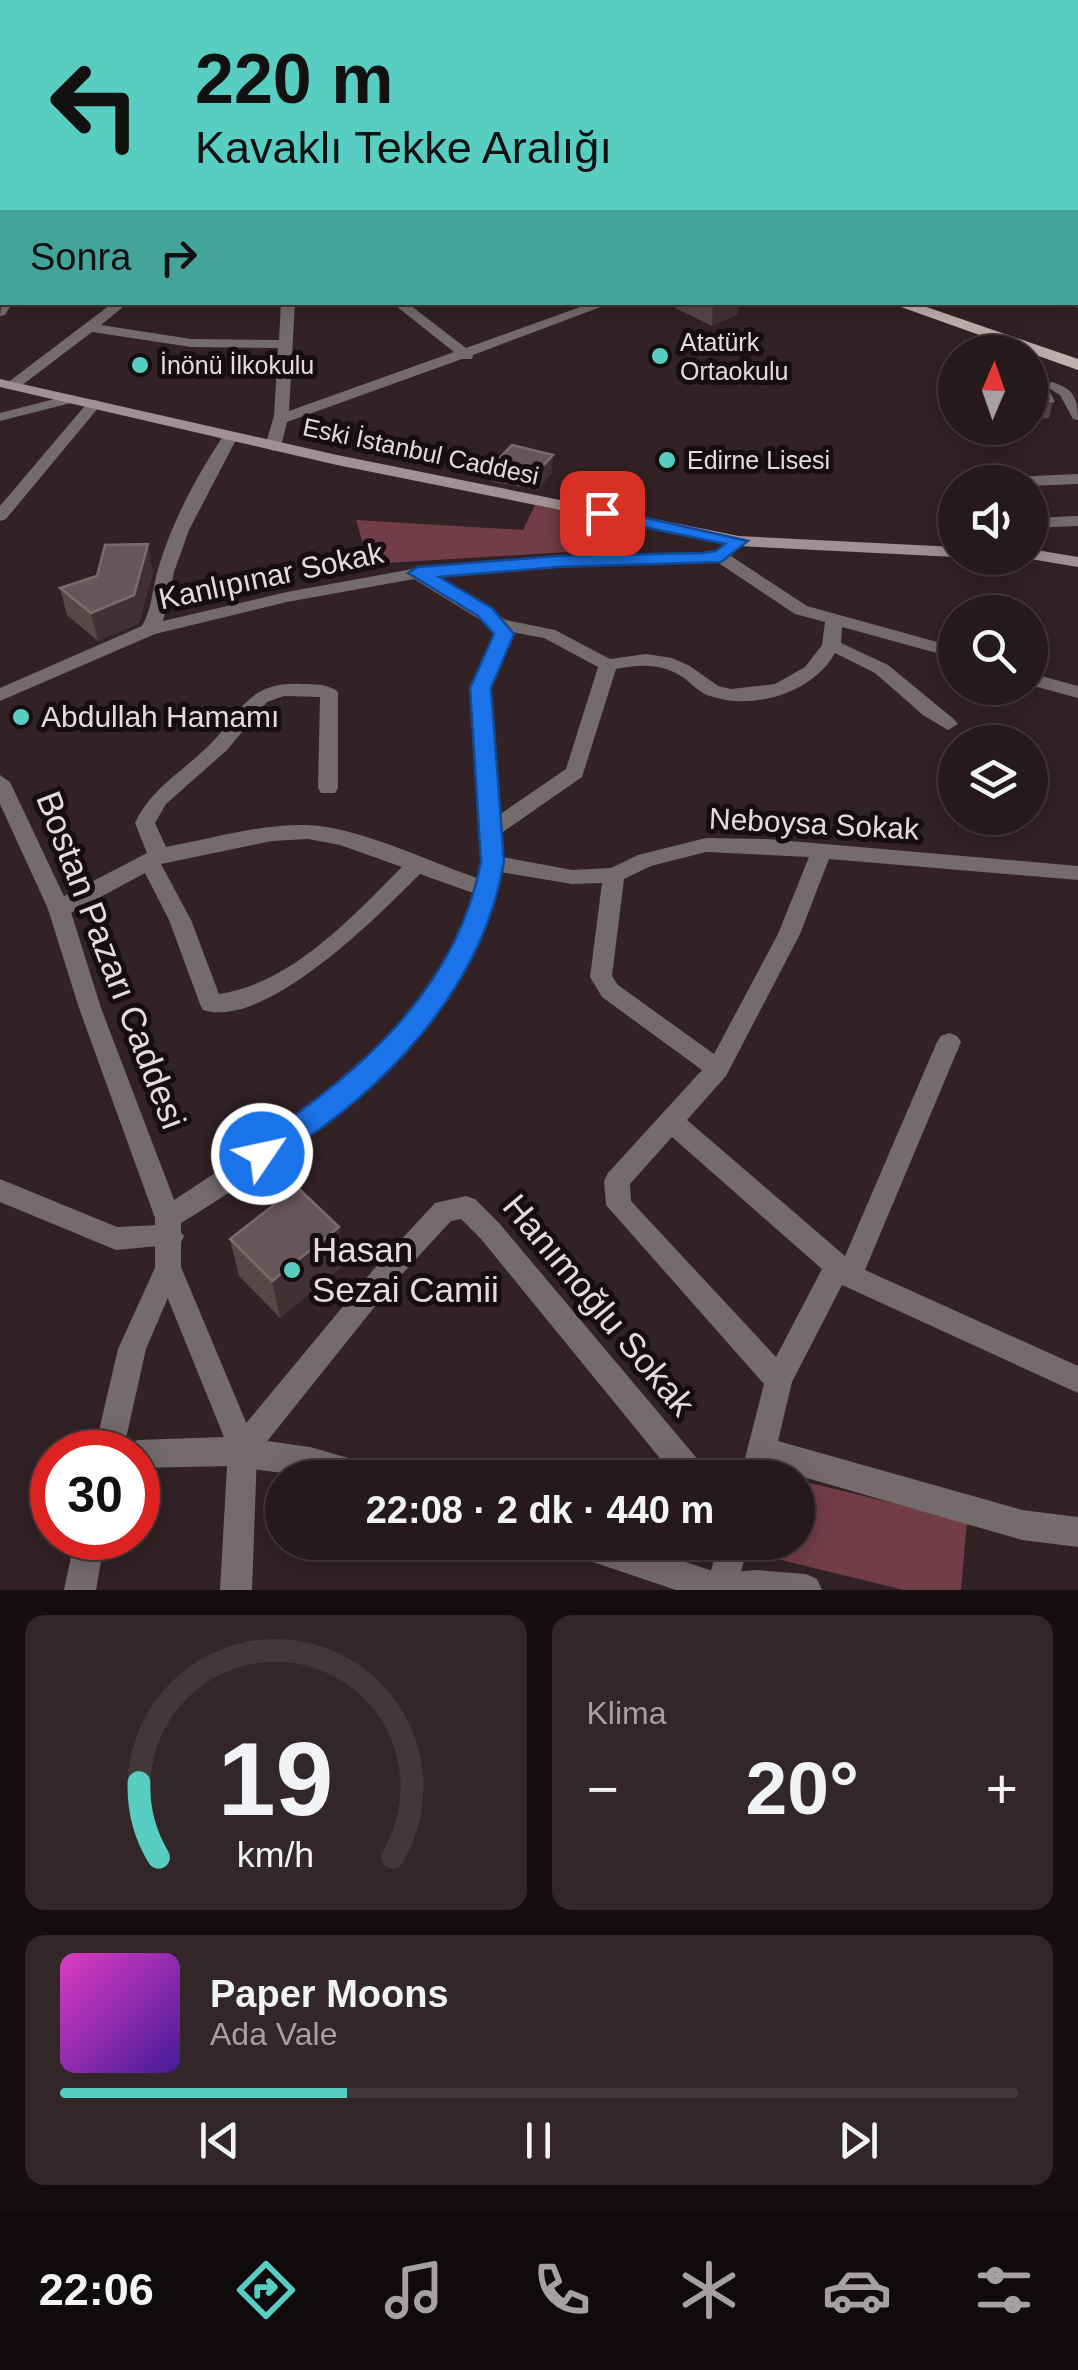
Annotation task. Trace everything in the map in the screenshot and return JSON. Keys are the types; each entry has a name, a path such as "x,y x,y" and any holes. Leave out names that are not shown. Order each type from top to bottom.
{"main road":[{"path":"904,305 1078,364"},
{"path":"930,305 1078,355"},
{"name":"Eski İstanbul Caddesi","path":"6,384 274,446 739,541 938,551"},
{"path":"1048,555 1078,562"}],"street":[{"path":"6,384 93,328 119,305"},
{"path":"274,446 280,419 288,305"},
{"path":"401,305 467,356"},
{"path":"280,419 467,356 600,305"},
{"path":"93,328 191,342 287,344"},
{"path":"1052,386 1066,392 1078,416"},
{"path":"0,417 70,399"},
{"path":"0,516 94,404"},
{"path":"149,630 161,614 165,570 185,515 230,436"},
{"path":"1048,480 1078,479"},
{"path":"1048,522 1078,521"},
{"path":"739,541 721,556 801,610 938,649"},
{"name":"Kanlıpınar Sokak","path":"0,695 149,630 286,597 418,573 558,561 721,556"},
{"path":"418,573 500,624 549,634 608,664 631,658 656,660 682,669 714,692 768,694 814,667 831,645 834,622"},
{"path":"0,1190 116,1240 169,1227 325,1111 401,1043 452,973 488,890 492,862 480,688 504,634 500,624"},
{"path":"831,645 866,658 892,677 918,706 948,724"},
{"path":"490,831 575,772 608,664"},
{"path":"1048,684 1078,692"},
{"path":"328,788 329,692 297,689 258,699 219,747 152,802 145,824 154,859 210,1004 234,1004 315,958 370,913 414,867"},
{"name":"Bostan Pazarı Caddesi","path":"0,782 7,789 31,854 59,909 90,1008 169,1227 168,1267 243,1448 236,1590"},
{"path":"59,909 154,859 272,834 308,832 343,838 414,867 488,890"},
{"name":"Neboysa Sokak","path":"492,862 572,877 614,876 645,860 706,845 1078,873"},
{"path":"779,1380 619,1205 617,1180 718,1069 790,934 822,852"},
{"path":"614,876 602,976 610,991 718,1069"},
{"path":"760,1460 779,1380 843,1272 948,1042"},
{"path":"671,1121 843,1272 1078,1380"},
{"name":"Hanımoğlu Sokak","path":"243,1448 395,1264 444,1211 466,1207 681,1460"},
{"path":"113,1430 132,1349 168,1267"},
{"path":"160,1453 243,1448 320,1460"},
{"path":"815,1477 1022,1525 1078,1532"},
{"path":"80,1590 86,1560"},
{"path":"633,1560 722,1589 757,1585 806,1590"},
{"path":"722,1589 729,1560"}],"shaded area":[{"path":"535,505 609,520 585,551 369,564 356,520 523,530"},
{"path":"815,1484 967,1521 961,1590 904,1590 781,1560 815,1560"}],"building":[{"path":"512,445 553,455 537,472 494,464"},
{"path":"148,544 134,595 91,613 60,588 97,576 105,545"},
{"path":"297,1187 339,1227 272,1281 230,1239"}],"place":[{"name":"Atatürk Ortaokulu","path":"660,356"},
{"name":"İnönü İlkokulu","path":"140,365"},
{"name":"Edirne Lisesi","path":"667,460"},
{"name":"Abdullah Hamamı","path":"21,717"},
{"name":"Hasan Sezai Camii","path":"292,1270"}],"route":[{"path":"262,1154 325,1111 401,1043 452,973 488,890 492,862 480,688 504,634 500,624 485,612 418,573 558,561 702,559 721,556 739,541 602,513"}]}
